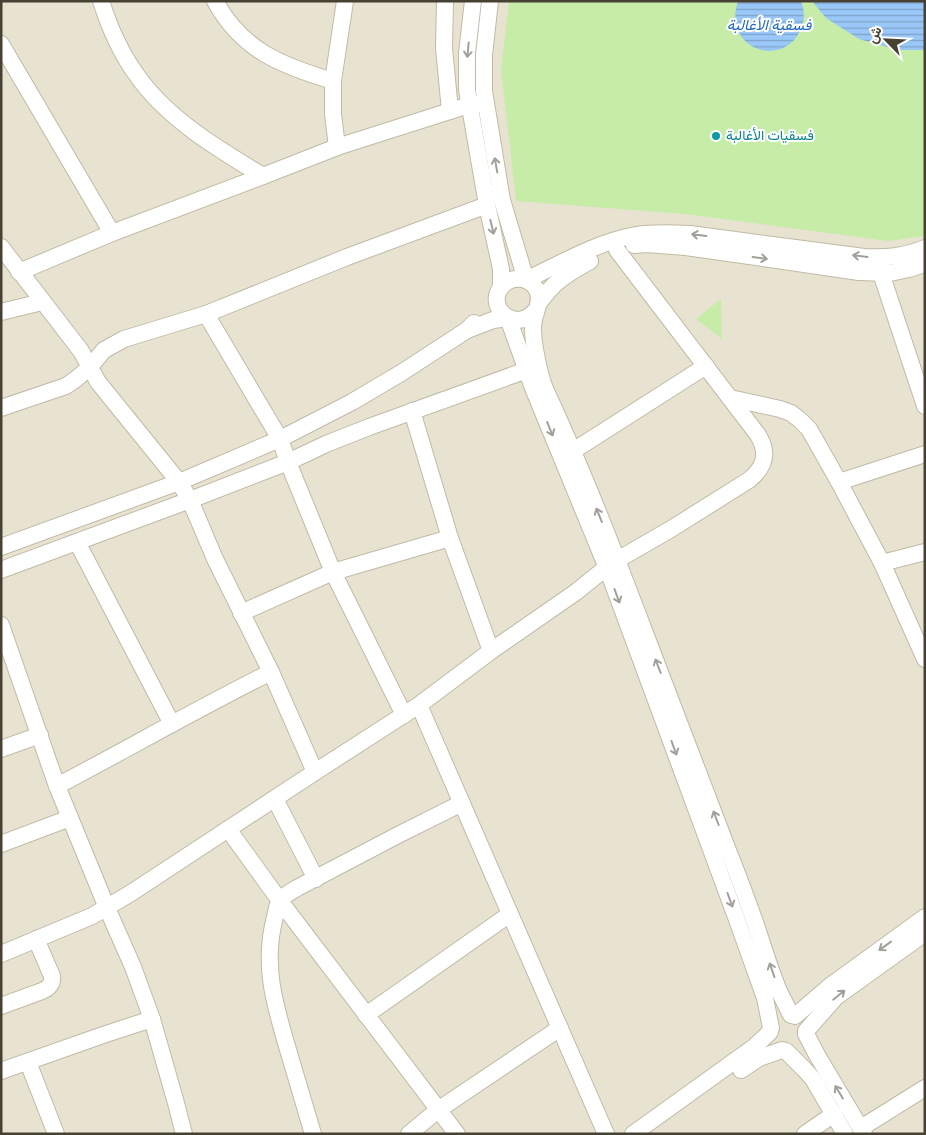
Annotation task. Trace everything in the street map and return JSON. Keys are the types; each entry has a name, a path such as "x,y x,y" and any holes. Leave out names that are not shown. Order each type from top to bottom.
{"street":[{"path":"101,1 117,42 136,74 162,104 200,136 263,176"},
{"path":"215,1 234,28 251,45 275,60 302,72 333,81"},
{"path":"337,147 333,114 333,81 345,1"},
{"path":"445,1 444,48 450,111"},
{"path":"473,1 467,53 467,90 487,205 501,269 498,306 501,312 508,318 527,370 612,564 751,910 779,990 793,1016"},
{"path":"490,1 484,55 484,91 502,200 526,280"},
{"path":"1,44 112,233"},
{"path":"19,272 112,233 337,147 469,105 486,103"},
{"path":"1,408 66,386 89,368 104,350 114,344 206,314 347,257 487,205"},
{"path":"526,280 611,241 637,234 661,233 690,234 864,257 882,266 904,270 925,264"},
{"path":"467,330 493,320 508,318 525,319 531,316 555,282 568,273 595,258 639,245 666,245 859,272 882,266 925,248"},
{"path":"1,247 81,351 98,382 179,482 190,500 215,559 271,672 314,772"},
{"path":"1,954 107,908 419,705 612,564 671,530 750,480 756,474 762,466 765,451 763,444 617,250"},
{"path":"882,266 925,406"},
{"path":"1,547 179,482 280,439 344,406 401,373 467,330 486,312 506,282 519,278 532,284 539,296 532,327 543,383 573,451 765,998 772,1040 775,1046 784,1051 813,1079 845,1134"},
{"path":"1,312 42,302"},
{"path":"206,314 280,439 333,572 404,714"},
{"path":"573,451 706,366"},
{"path":"1,570 190,500 412,411 527,370"},
{"path":"730,398 791,413 809,429 882,563 925,658"},
{"path":"412,411 450,538 491,651"},
{"path":"839,482 925,454"},
{"path":"241,613 333,572 450,538"},
{"path":"77,542 172,724"},
{"path":"882,563 925,552"},
{"path":"1,625 5,648 40,735 57,786 107,908 134,967 152,1019 184,1134"},
{"path":"57,786 271,672"},
{"path":"419,705 606,1134"},
{"path":"1,748 40,735"},
{"path":"275,798 316,879"},
{"path":"313,1134 270,981 270,942 280,901 286,895 462,803"},
{"path":"1,844 70,818"},
{"path":"228,829 456,1134"},
{"path":"366,1015 510,914"},
{"path":"793,1016 830,986 925,917"},
{"path":"652,1134 759,1058 798,1048 805,1040 806,1033 836,997 925,933"},
{"path":"1,1006 42,991 51,984 52,976 36,939"},
{"path":"633,1134 754,1047 771,1030 774,1022 783,1015 793,1016 804,1023 806,1033 817,1055 863,1131 925,1088"},
{"path":"1,1071 152,1019"},
{"path":"409,1134 438,1110 560,1028"},
{"path":"28,1062 56,1134"},
{"path":"805,1134 834,1114"}],"shaded area":[{"path":"1,1 925,1 925,1134 1,1134"}],"green space":[{"name":"فسقيات الأغالبة","path":"509,1 925,1 925,236 888,241 685,214 516,201 501,70"},
{"path":"721,299 722,339 696,319"}],"water":[{"name":"فسقية الأغالبة","path":"738,1 801,1 804,16 803,24 792,43 780,49 768,51 756,48 746,42 738,31 735,18"},
{"name":"فسقية الأغالبة","path":"812,1 925,1 925,50 898,50 859,39 826,18"}],"place":[{"name":"فسقيات الأغالبة","path":"716,136"}]}
